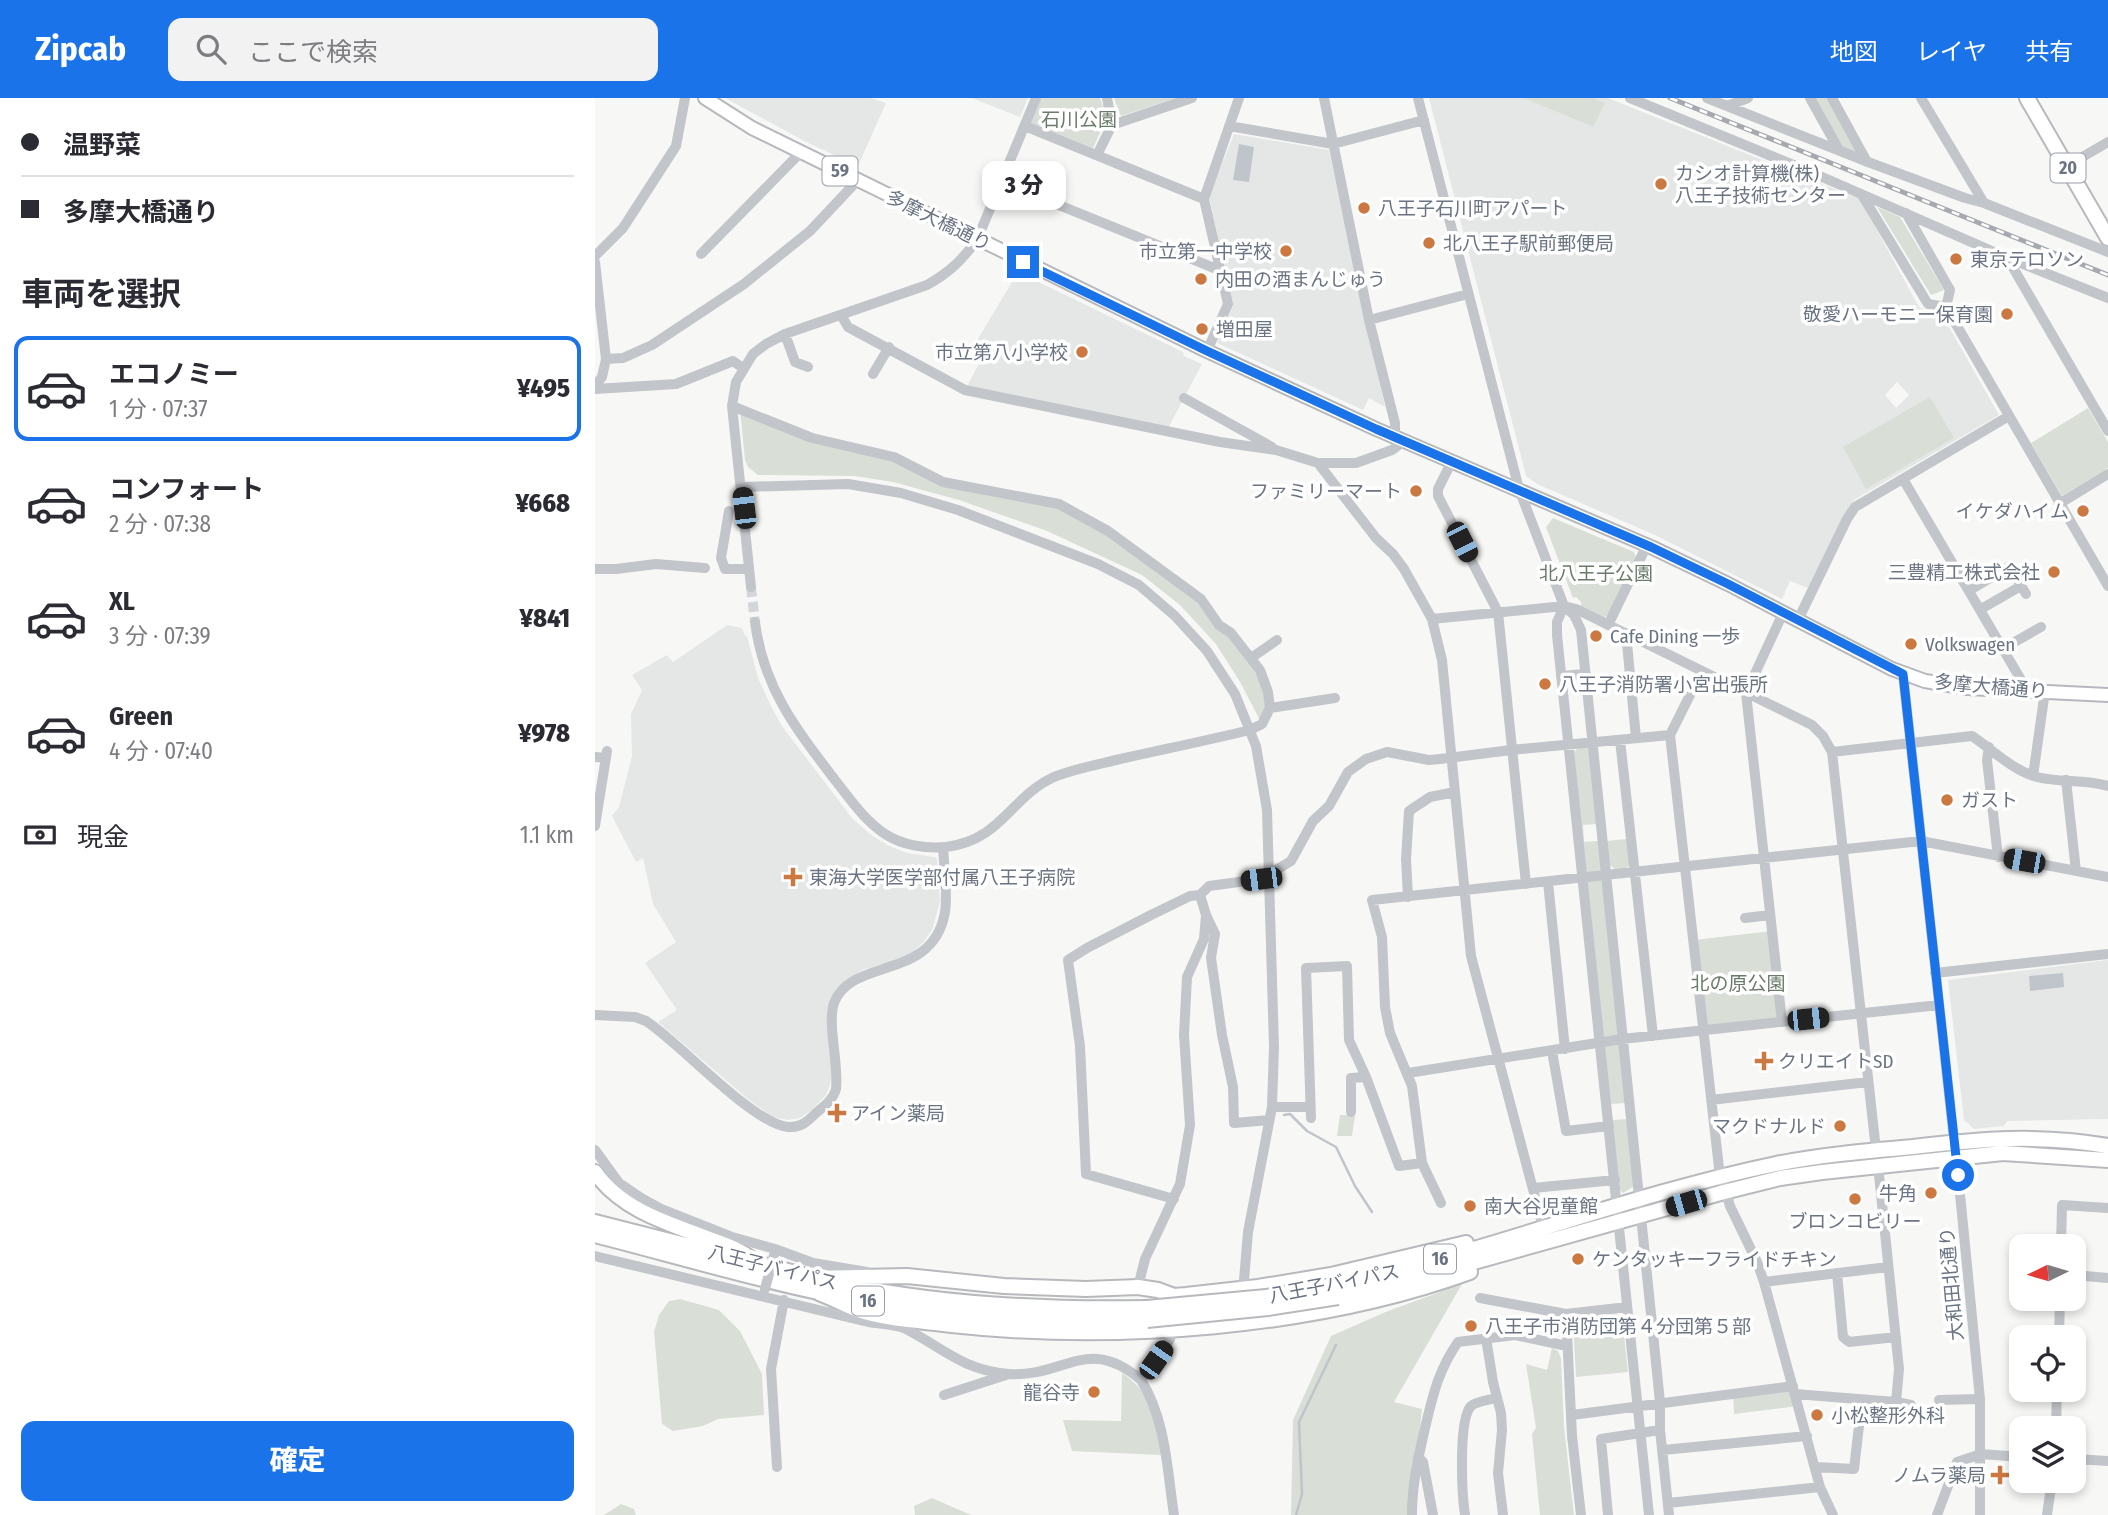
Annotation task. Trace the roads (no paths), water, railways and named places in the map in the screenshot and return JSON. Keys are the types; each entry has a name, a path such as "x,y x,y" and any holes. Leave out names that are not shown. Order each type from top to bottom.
{"highway":[{"name":"20","path":"2027,98 2108,238"},
{"name":"16","path":"2016,1137 2061,1133 2108,1136"},
{"name":"八王子バイパス","path":"595,1235 819,1293 971,1316 1058,1321 1147,1314 1266,1297 1399,1283 1641,1216 1722,1184 1809,1158 2016,1137 2108,1146"},
{"name":"八王子バイパス","path":"1337,1291 1618,1206 1722,1184 2015,1153 2108,1160"},
{"name":"16","path":"2056,1155 2078,1165 2108,1169"},
{"path":"595,1172 609,1189 629,1205 678,1227 737,1248 760,1265"},
{"name":"八王子バイパス","path":"595,1222 811,1278 892,1293 975,1304 1147,1314"},
{"path":"811,1278 848,1279 881,1275 1018,1287 1138,1287 1174,1296 1243,1289 1331,1275 1543,1227"},
{"name":"16","path":"819,1293 859,1310 870,1318 1019,1330 1102,1332 1176,1329 1346,1306 1461,1275 1533,1246"},
{"path":"881,1275 897,1283 923,1291 961,1297 975,1304"}],"main road":[{"name":"多摩大橋通り","path":"705,98 736,120 1207,351 1399,439 1647,545 1903,674 1967,688 2108,695"}],"street":[{"path":"595,256 623,228 676,146 685,98"},
{"path":"751,587 732,406 736,382 753,354 785,334 927,285 947,274 963,259 977,240 1036,98"},
{"path":"1097,155 1112,125 1107,98"},
{"path":"1112,125 1192,98"},
{"path":"1207,351 1228,304 1204,198 1239,98"},
{"path":"841,315 849,327 965,390 1206,439 1276,450 1318,463 1356,463 1392,450 1399,439 1369,320 1324,98"},
{"path":"1418,98 1519,489 1564,606 1574,615 1581,630 1640,1200 1669,1515"},
{"path":"1630,98 2108,298"},
{"path":"1707,98 1868,162 1965,198 1985,202 2108,252"},
{"path":"1727,106 1748,98"},
{"path":"1810,98 1840,151"},
{"path":"1832,98 1868,162"},
{"path":"1921,98 1985,202"},
{"path":"1229,126 1333,144 1424,120"},
{"path":"1025,126 1204,198"},
{"path":"2067,166 2108,142"},
{"path":"701,254 801,152"},
{"path":"606,359 623,358 652,345 744,284 810,231 858,180"},
{"path":"1002,182 1219,270"},
{"path":"1862,195 1928,304 1946,307"},
{"path":"1906,213 1950,290 1946,307 2108,586"},
{"path":"2008,258 2108,431"},
{"path":"595,262 606,359 602,377 595,387"},
{"path":"1369,320 1468,294"},
{"path":"785,334 795,362 808,368"},
{"path":"873,374 889,347"},
{"path":"595,387 675,384 733,360 744,369"},
{"path":"1184,398 1276,450"},
{"path":"732,406 812,438 894,457 943,482 1059,504 1108,531 1201,599 1219,625 1231,633 1260,670 1268,692 1270,708 1262,724 1250,730 1058,776 1032,791 989,832 968,843 943,847 913,846 899,841 872,824 858,810 798,732 778,699 762,662 755,622"},
{"path":"1798,620 1846,519 1855,507 2009,416"},
{"path":"1452,461 1438,489 1438,496 1497,612 1525,884"},
{"path":"1318,463 1376,538 1399,561 1432,619 1441,660 1453,758 1471,956 1543,1227"},
{"path":"2059,504 2108,474"},
{"path":"1903,480 2027,690"},
{"path":"741,487 848,484 901,492 958,510 1098,564 1139,585 1175,616 1207,651 1235,694 1250,730 1265,790 1275,1047 1272,1107 1248,1232 1243,1322"},
{"path":"729,511 721,558 725,569 749,569"},
{"path":"1608,625 1647,545"},
{"path":"595,569 656,564 705,568"},
{"path":"1970,590 2012,565"},
{"path":"1980,609 2021,586"},
{"path":"1564,606 1557,622 1561,676 1649,1515"},
{"path":"1432,619 1564,606 1576,609 1812,725 1823,736 1832,752 1876,1150"},
{"path":"1782,1022 1746,693 1783,613"},
{"path":"2004,648 2041,627"},
{"path":"1626,633 1636,738"},
{"path":"1251,658 1277,640"},
{"path":"1702,671 1670,735 1722,1184 1758,1262 1820,1487 1833,1515"},
{"path":"1561,676 1586,674"},
{"name":"大和田北通り","path":"1903,674 1980,1399 1980,1515"},
{"path":"2033,776 2046,691"},
{"path":"1270,708 1335,698"},
{"path":"1174,1199 1086,1174 1081,1057 1068,960 1161,910 1190,896 1200,895 1209,886 1261,879 1291,861 1313,821 1329,806 1348,772 1366,759 1387,751 1429,760 1670,735"},
{"path":"1832,752 1972,736 2005,761 2033,776 2094,782 2108,786"},
{"path":"1619,740 1653,1036"},
{"path":"1989,747 1987,760 1998,857"},
{"path":"595,826 603,756"},
{"path":"2066,780 2076,871"},
{"path":"1408,897 1406,859 1409,811 1430,797 1455,792"},
{"path":"1441,1203 1422,1163 1417,1116 1408,1073 1390,1033 1385,1007 1382,937 1372,900 1921,841 2108,877"},
{"path":"595,1015 635,1017 646,1021 760,1115 783,1126 806,1123 835,1094 837,1080 832,1014 839,995 855,980 919,955 937,933 945,915 946,901 943,847"},
{"path":"1548,882 1565,1049"},
{"path":"1200,895 1215,934 1211,958 1222,1035 1233,1087 1234,1123 1269,1120"},
{"path":"1138,1287 1139,1273 1180,1184 1190,1125 1183,1054 1187,978 1204,939 1206,915"},
{"path":"1745,918 1770,915"},
{"path":"1935,973 2108,954"},
{"path":"1272,1107 1311,1113 1306,968 1347,966 1349,1040 1366,1077 1399,1166 1422,1163"},
{"path":"1408,1073 1622,1039 1939,1004"},
{"path":"1552,1051 1566,1131 1609,1126"},
{"path":"1351,1112 1351,1078 1366,1077"},
{"path":"1711,1100 1868,1082"},
{"path":"595,1152 619,1183 641,1198 732,1237 775,1252 823,1266 881,1275"},
{"path":"1878,1166 1899,1368 1896,1402"},
{"path":"1533,1188 1615,1180"},
{"path":"2062,1234 2063,1205 2108,1208"},
{"path":"764,1292 775,1252"},
{"path":"595,1256 673,1277 764,1292 784,1300 870,1318 905,1329 954,1359 1010,1374"},
{"path":"1763,1282 1888,1267"},
{"path":"1837,1273 1843,1337 1850,1342 1896,1337"},
{"path":"2086,1276 2108,1278"},
{"path":"1141,1380 1176,1329 1174,1296"},
{"path":"1480,1298 1566,1314 1627,1307"},
{"path":"777,1468 771,1369 784,1300"},
{"path":"1566,1314 1572,1436 1581,1515"},
{"path":"1412,1515 1413,1478 1429,1403 1435,1384 1458,1342 1515,1335 1567,1346"},
{"path":"1486,1338 1502,1422 1498,1473 1503,1515"},
{"path":"944,1395 1010,1374 1045,1369 1087,1358 1118,1363 1141,1380 1150,1394 1163,1435 1174,1515"},
{"path":"1572,1415 1660,1402 1794,1390 1911,1405"},
{"path":"1465,1515 1461,1480 1466,1413 1474,1404 1497,1398"},
{"path":"1940,1400 1980,1399"},
{"path":"1816,1467 1854,1469 1862,1400"},
{"path":"1608,1515 1601,1439 1660,1430"},
{"path":"1663,1450 1807,1436"},
{"path":"1937,1515 1957,1462 1981,1454 2009,1456"},
{"path":"1418,1457 1423,1462 1433,1515"},
{"path":"2086,1460 2108,1461"},
{"path":"1668,1503 1820,1487"},
{"path":"2047,1515 2050,1493"}],"waterway":[{"path":"1284,1115 1290,1114 1307,1131 1336,1147 1355,1186 1372,1212"},
{"path":"1296,1515 1302,1494 1299,1422 1336,1345"}],"tunnel":[{"path":"751,587 755,622"}],"railway":[{"path":"1670,98 2108,275"}],"place":[{"name":"カシオ計算機(株) 八王子技術センター","path":"1661,184"},
{"name":"八王子石川町アパート","path":"1364,208"},
{"name":"北八王子駅前郵便局","path":"1429,243"},
{"name":"市立第一中学校","path":"1286,251"},
{"name":"東京テロソン","path":"1956,259"},
{"name":"内田の酒まんじゅう","path":"1201,279"},
{"name":"敬愛ハーモニー保育園","path":"2007,314"},
{"name":"増田屋","path":"1202,329"},
{"name":"市立第八小学校","path":"1082,352"},
{"name":"ファミリーマート","path":"1416,491"},
{"name":"イケダハイム","path":"2083,511"},
{"name":"三豊精工株式会社","path":"2054,572"},
{"name":"Cafe Dining 一歩","path":"1596,636"},
{"name":"Volkswagen","path":"1911,644"},
{"name":"八王子消防署小宮出張所","path":"1545,684"},
{"name":"ガスト","path":"1947,800"},
{"name":"東海大学医学部付属八王子病院","path":"793,877"},
{"name":"クリエイトSD","path":"1764,1061"},
{"name":"アイン薬局","path":"837,1113"},
{"name":"マクドナルド","path":"1840,1126"},
{"name":"牛角","path":"1931,1193"},
{"name":"ブロンコビリー","path":"1855,1199"},
{"name":"南大谷児童館","path":"1470,1206"},
{"name":"ケンタッキーフライドチキン","path":"1578,1259"},
{"name":"八王子市消防団第４分団第５部","path":"1471,1326"},
{"name":"龍谷寺","path":"1094,1392"},
{"name":"小松整形外科","path":"1817,1415"},
{"name":"ノムラ薬局","path":"2000,1475"}],"park label":[{"name":"石川公園","path":"1079,119"},
{"name":"北八王子公園","path":"1596,573"},
{"name":"北の原公園","path":"1738,983"}]}
